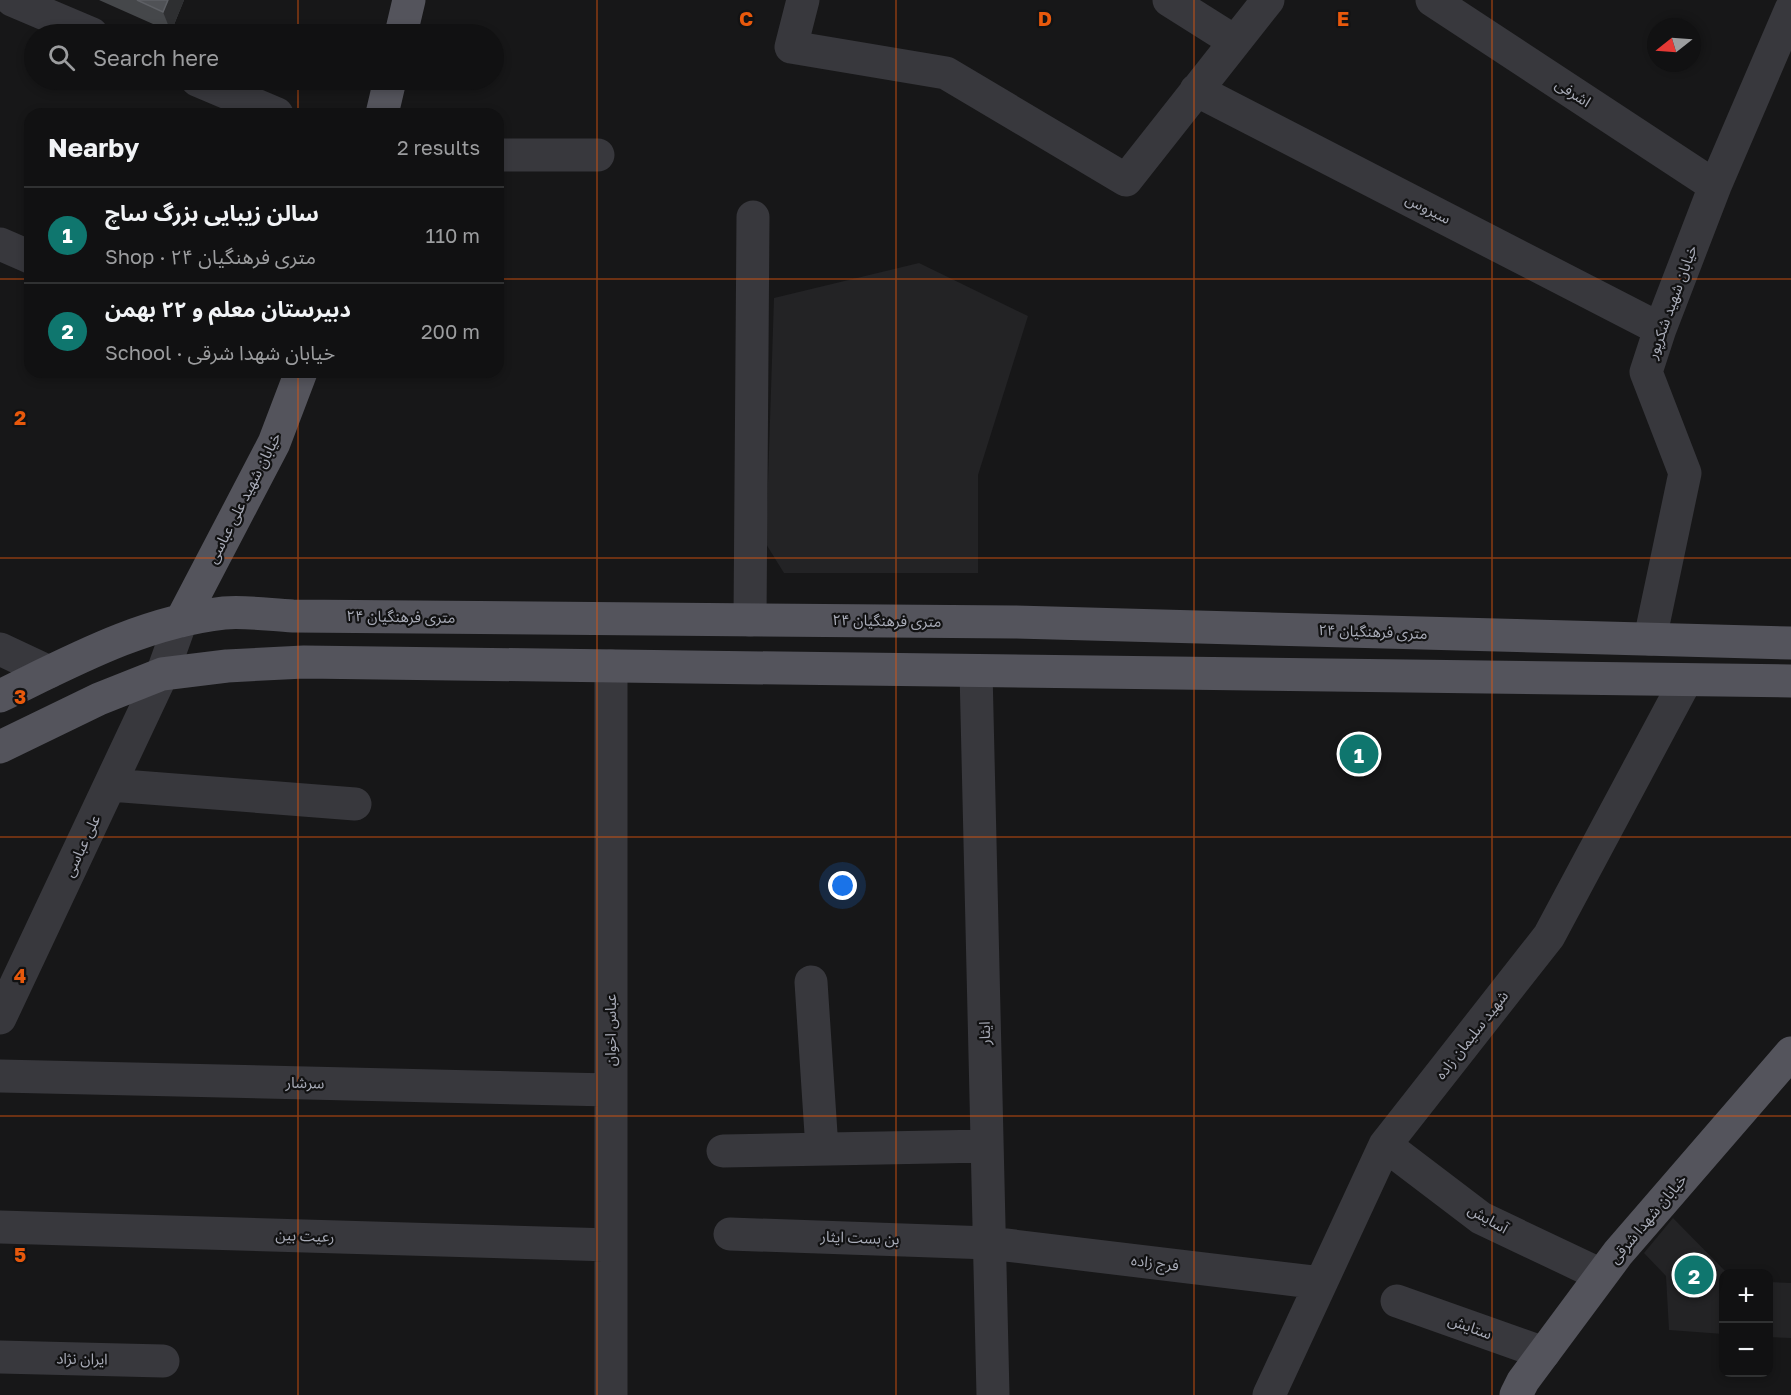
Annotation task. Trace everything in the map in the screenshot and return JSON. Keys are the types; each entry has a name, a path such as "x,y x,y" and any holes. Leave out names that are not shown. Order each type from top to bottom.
{"main road":[{"path":"403,24 409,0"},
{"path":"383,108 388,90"},
{"name":"خیابان شهید علی عباسی","path":"181,621 274,442 297,378"},
{"name":"۲۴ متری فرهنگیان","path":"0,696 82,655 153,627 225,613 293,616 1014,622 1791,643"},
{"path":"611,666 614,619"},
{"path":"0,747 99,699 162,674 227,666 304,662 1791,681"},
{"name":"خیابان شهدا شرقی","path":"1516,1395 1523,1381 1618,1252 1791,1053"}],"street":[{"path":"12,0 68,24"},
{"path":"803,0 792,47 946,73 1126,180 1268,0"},
{"path":"1169,0 1234,41"},
{"name":"اشرفی","path":"1432,0 1715,186"},
{"name":"خیابان شهید شکرپور","path":"1650,639 1685,473 1646,372 1660,329 1715,186 1791,9"},
{"path":"221,90 263,108"},
{"name":"سیروس","path":"1196,90 1660,329"},
{"path":"504,155 598,155"},
{"path":"750,620 753,217"},
{"path":"0,244 24,254"},
{"name":"علی عباسی","path":"0,1018 162,674 181,621"},
{"path":"0,649 49,672"},
{"name":"عباس اخوان","path":"611,666 611,1395"},
{"name":"ایثار","path":"976,671 993,1395"},
{"name":"شهید سلیمان زاده","path":"1269,1395 1385,1145 1549,936 1686,680"},
{"path":"110,785 355,804"},
{"path":"811,982 822,1149"},
{"name":"سرشار","path":"0,1076 611,1090"},
{"name":"آسایش","path":"1385,1145 1481,1218 1601,1275"},
{"path":"723,1151 987,1146"},
{"name":"رعیت بین","path":"0,1227 611,1245"},
{"name":"بن بست ایثار","path":"730,1234 989,1243"},
{"name":"فرج زاده","path":"989,1243 1321,1283"},
{"name":"ستایش","path":"1397,1301 1544,1353"},
{"name":"ایران نژاد","path":"0,1357 163,1361"}],"shaded area":[{"path":"919,263 1028,316 978,475 978,573 784,573 766,544 774,298"},
{"path":"1673,1218 1723,1269 1719,1269 1719,1334 1669,1330 1666,1276 1644,1253"},
{"path":"1773,1282 1791,1283 1791,1338 1773,1337"}],"building":[{"path":"137,0 168,0 163,12"}],"place":[{"name":"سالن زیبایی بزرگ ساچ","path":"1359,754"},
{"name":"دبیرستان معلم و ۲۲ بهمن","path":"1694,1275"}]}
